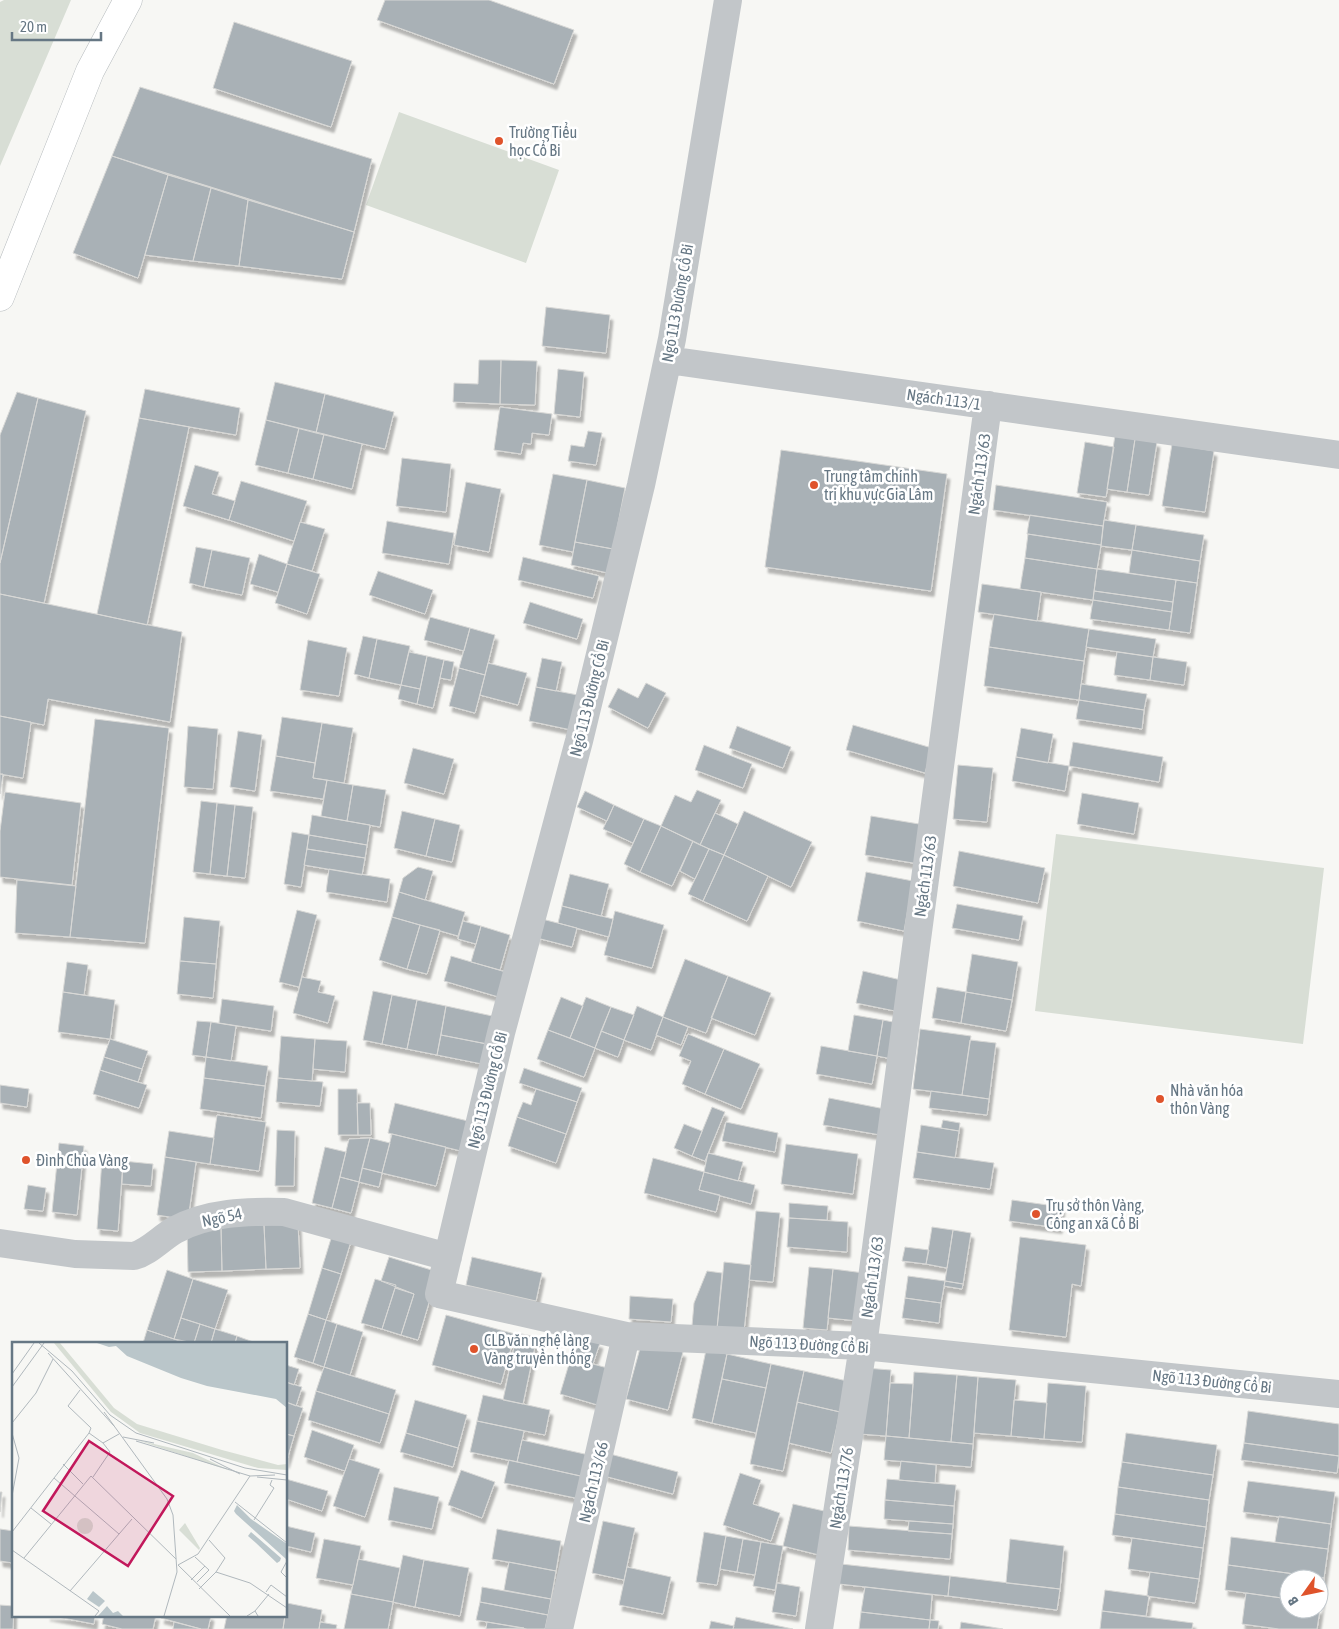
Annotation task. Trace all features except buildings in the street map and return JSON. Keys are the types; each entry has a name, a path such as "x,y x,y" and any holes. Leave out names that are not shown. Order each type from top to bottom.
{"main road":[{"path":"0,296 90,71 128,0"}],"street":[{"name":"Ngõ 113 Đường Cổ Bi","path":"728,0 668,360 641,485 579,741 501,1033 439,1294 626,1336 863,1346 1339,1394"},
{"name":"Ngách 113/1","path":"668,360 1339,455"},
{"name":"Ngách 113/63","path":"863,1346 988,405"},
{"name":"Ngõ 54","path":"0,1243 75,1254 134,1256 143,1253 178,1229 226,1215 256,1211 284,1212 448,1257"},
{"name":"Ngách 113/66","path":"559,1629 626,1336"},
{"name":"Ngách 113/76","path":"819,1629 863,1346"}],"shaded area":[{"path":"4,0 71,0 0,166 0,2"},
{"path":"399,112 559,170 526,263 366,205"},
{"path":"1056,834 1324,868 1303,1044 1035,1011"}],"place":[{"name":"Trường Tiểu học Cổ Bi","path":"499,141"},
{"name":"Trung tâm chính trị khu vực Gia Lâm","path":"814,485"},
{"name":"Nhà văn hóa thôn Vàng","path":"1160,1099"},
{"name":"Đình Chùa Vàng","path":"26,1160"},
{"name":"Trụ sở thôn Vàng, Công an xã Cổ Bi","path":"1036,1214"},
{"name":"CLB văn nghệ làng Vàng truyền thống","path":"474,1349"}]}
